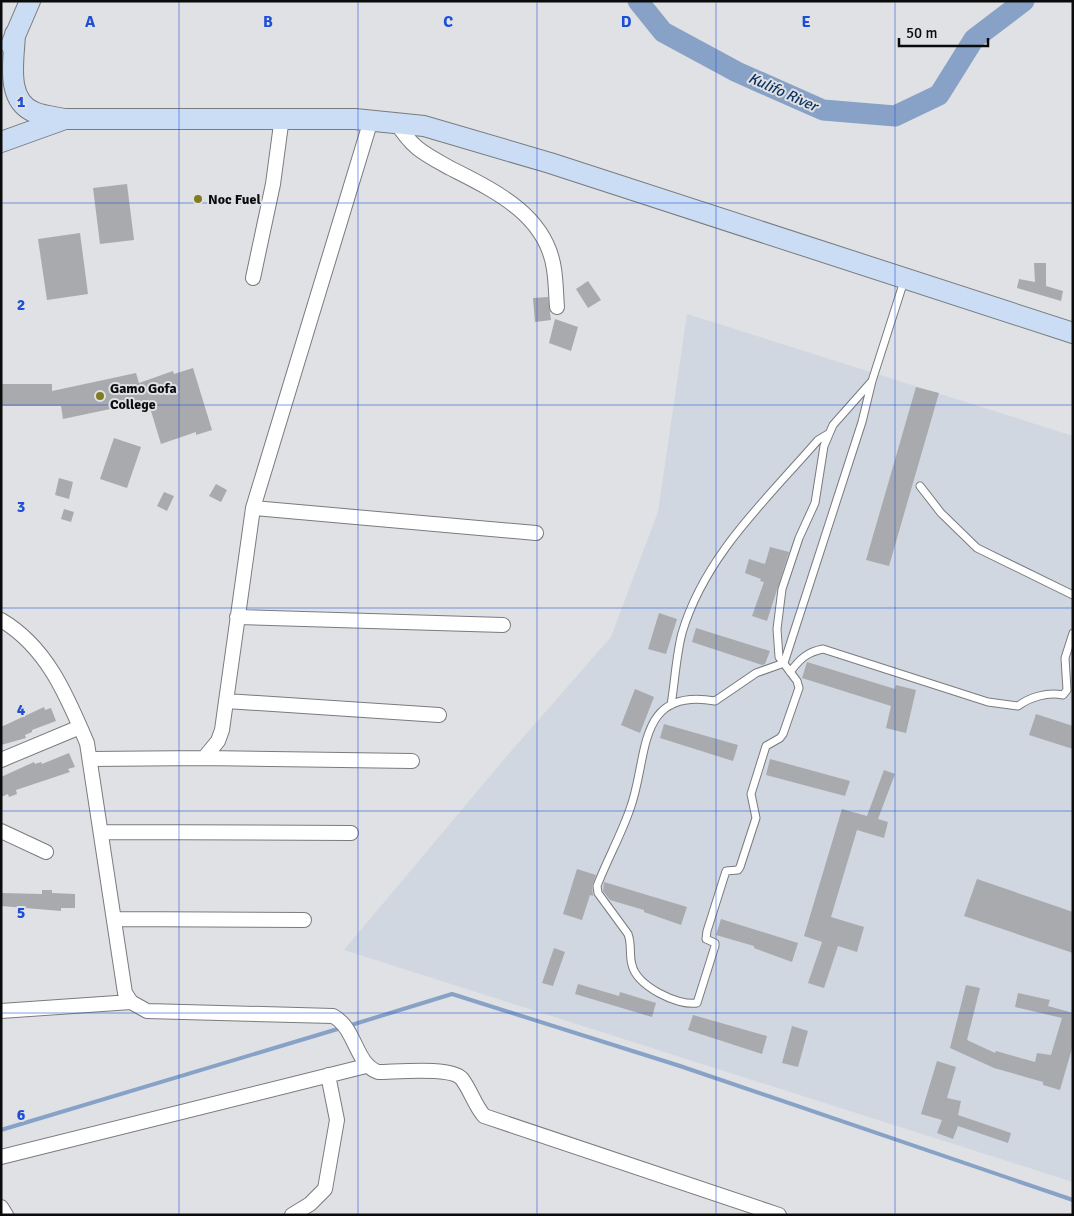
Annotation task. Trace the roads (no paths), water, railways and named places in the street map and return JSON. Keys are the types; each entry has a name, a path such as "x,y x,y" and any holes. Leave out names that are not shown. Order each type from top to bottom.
{"street":[{"path":"1,67 30,1"},
{"path":"15,34 13,80 18,100 24,107 35,113 65,119 282,118 371,120 424,126 550,163 1073,333"},
{"path":"253,278 274,184 282,118"},
{"path":"1,142 65,119"},
{"path":"204,758 218,741 226,701 253,508 371,120"},
{"path":"396,122 408,142 428,156 512,201 534,226 545,241 554,268 557,307"},
{"path":"253,508 536,533"},
{"path":"237,617 503,625"},
{"path":"1,620 14,628 45,658 87,743 125,993 131,1002 146,1011 326,1015 341,1020 353,1037 366,1066 378,1072 451,1072 462,1079 474,1105 484,1116 779,1215"},
{"path":"226,701 439,715"},
{"path":"1,760 80,728"},
{"path":"90,760 204,758 412,761"},
{"path":"1,831 46,852"},
{"path":"101,832 351,833"},
{"path":"114,919 304,920"},
{"path":"1,1011 131,1002"},
{"path":"1,1157 366,1066"},
{"path":"292,1215 310,1204 325,1190 337,1120 328,1075"},
{"path":"1,1207 6,1215"}],"lane":[{"path":"784,662 862,422 872,381 905,278"},
{"path":"784,662 756,673 714,701 685,699 671,705 659,713 648,732 630,809 597,886 598,893 628,934 631,941 631,964 635,972 658,994 692,1004 697,1003 715,946 706,936 725,874 729,870 738,870 740,867 756,818 751,794 766,746 780,738 796,700 798,688 784,662 779,657 777,629 782,589 815,503 819,467 829,434 833,425 872,381"},
{"path":"671,705 682,633 702,582 756,510 818,440 829,434"},
{"path":"920,486 941,513 977,548 1073,595"},
{"path":"790,672 799,660 810,652 823,649 988,702 1018,706 1026,700 1042,696 1063,695 1067,690 1065,658 1073,633"}],"waterway":[{"name":"Kulifo River","path":"638,1 663,32 737,72 823,110 895,116 939,95 974,39 1024,1"},
{"path":"348,1026 452,994 680,1066 1073,1200"},
{"path":"1,1130 341,1028"}],"place":[{"name":"Noc Fuel","path":"198,199"},
{"name":"Gamo Gofa College","path":"100,396"}]}
